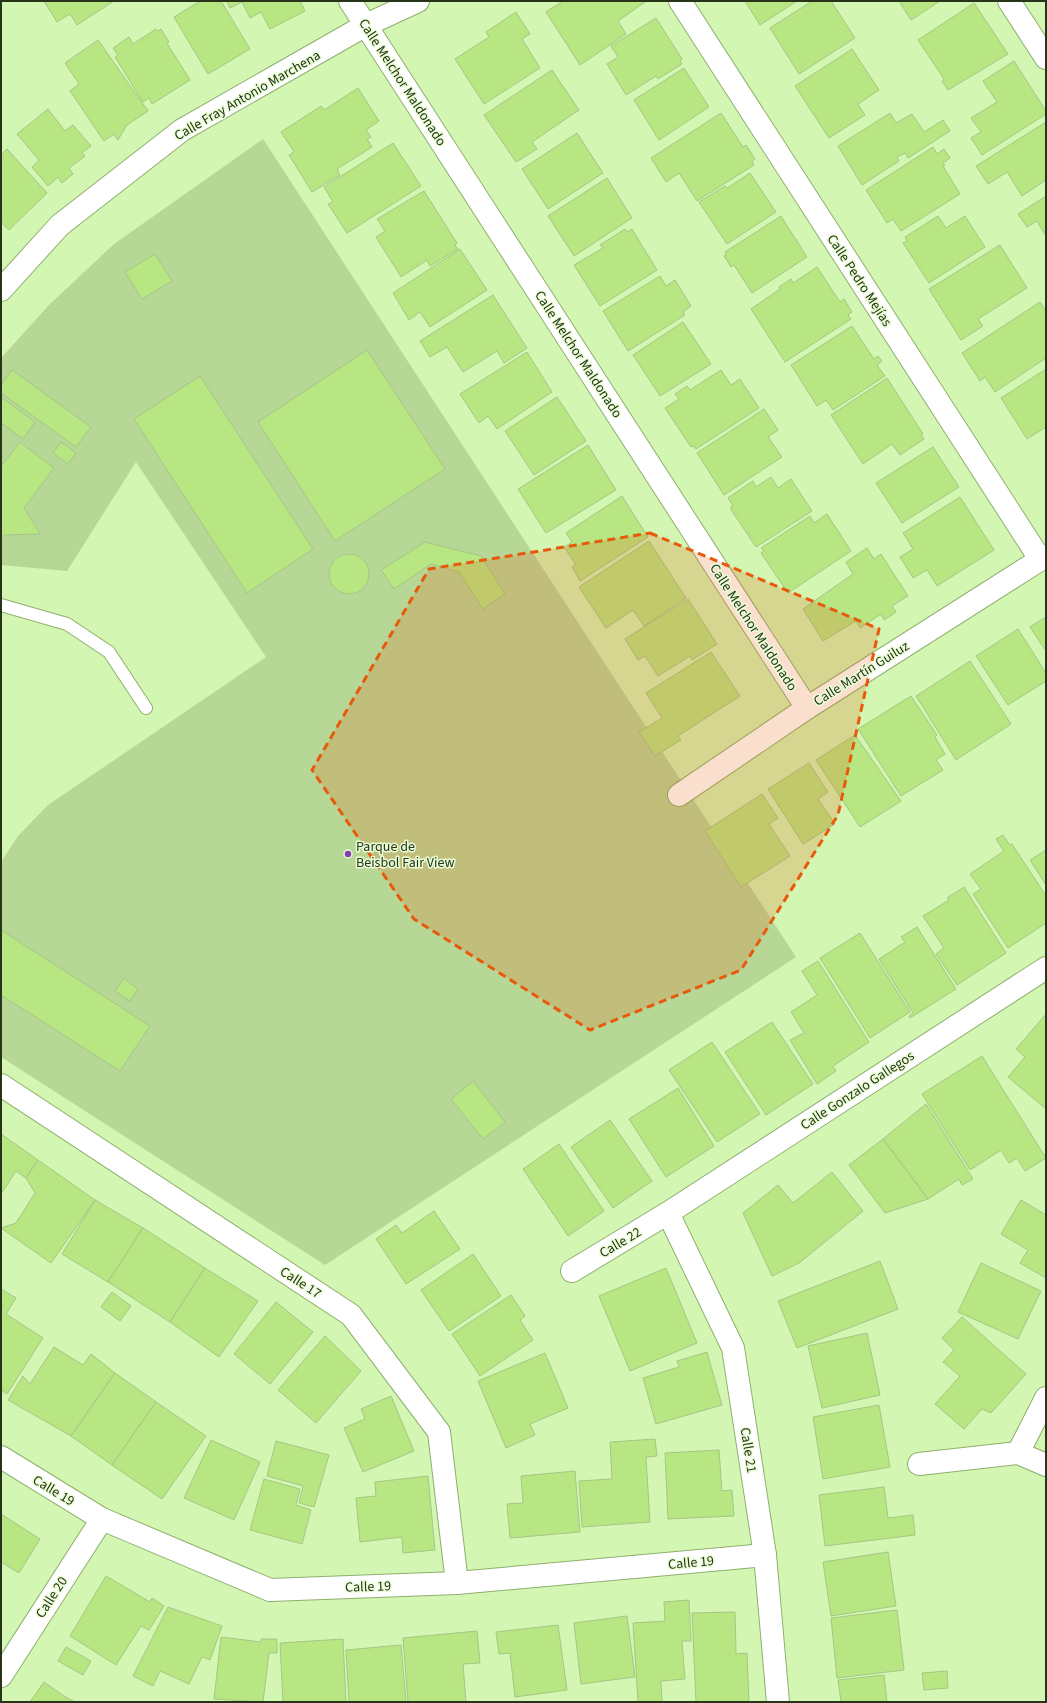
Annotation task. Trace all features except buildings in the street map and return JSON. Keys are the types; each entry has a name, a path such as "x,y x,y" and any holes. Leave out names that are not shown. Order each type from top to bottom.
{"street":[{"name":"Calle Melchor Maldonado","path":"350,1 807,708"},
{"name":"Calle Fray Antonio Marchena","path":"1,290 60,225 182,130 366,25 418,1"},
{"name":"Calle Pedro Mejías","path":"680,1 1043,558"},
{"path":"1009,1 1046,58"},
{"name":"Calle Martín Guiluz","path":"679,795 807,708 1043,558"},
{"name":"Calle Gonzalo Gallegos","path":"668,1213 1046,968"},
{"name":"Calle 17","path":"1,1085 351,1315 439,1432 457,1583"},
{"name":"Calle 22","path":"572,1271 668,1213"},
{"name":"Calle 21","path":"668,1213 733,1348 765,1555 778,1702"},
{"path":"1018,1453 1046,1398"},
{"path":"919,1464 1018,1453 1046,1465"},
{"name":"Calle 19","path":"1,1457 102,1519 270,1590 457,1583 765,1555"},
{"name":"Calle 20","path":"1,1676 102,1519"}],"lane":[{"path":"1,605 67,624 109,652 146,708"}],"highlighted area":[{"path":"650,533 879,629 838,815 741,970 590,1030 414,919 312,770 429,569"}],"green space":[{"path":"263,139 796,957 325,1265 1,1057 1,862 18,836 48,805 266,657 136,462 67,571 1,565 1,358 49,305 114,244"}],"place":[{"name":"Parque de Beisbol Fair View","path":"348,854"}]}
